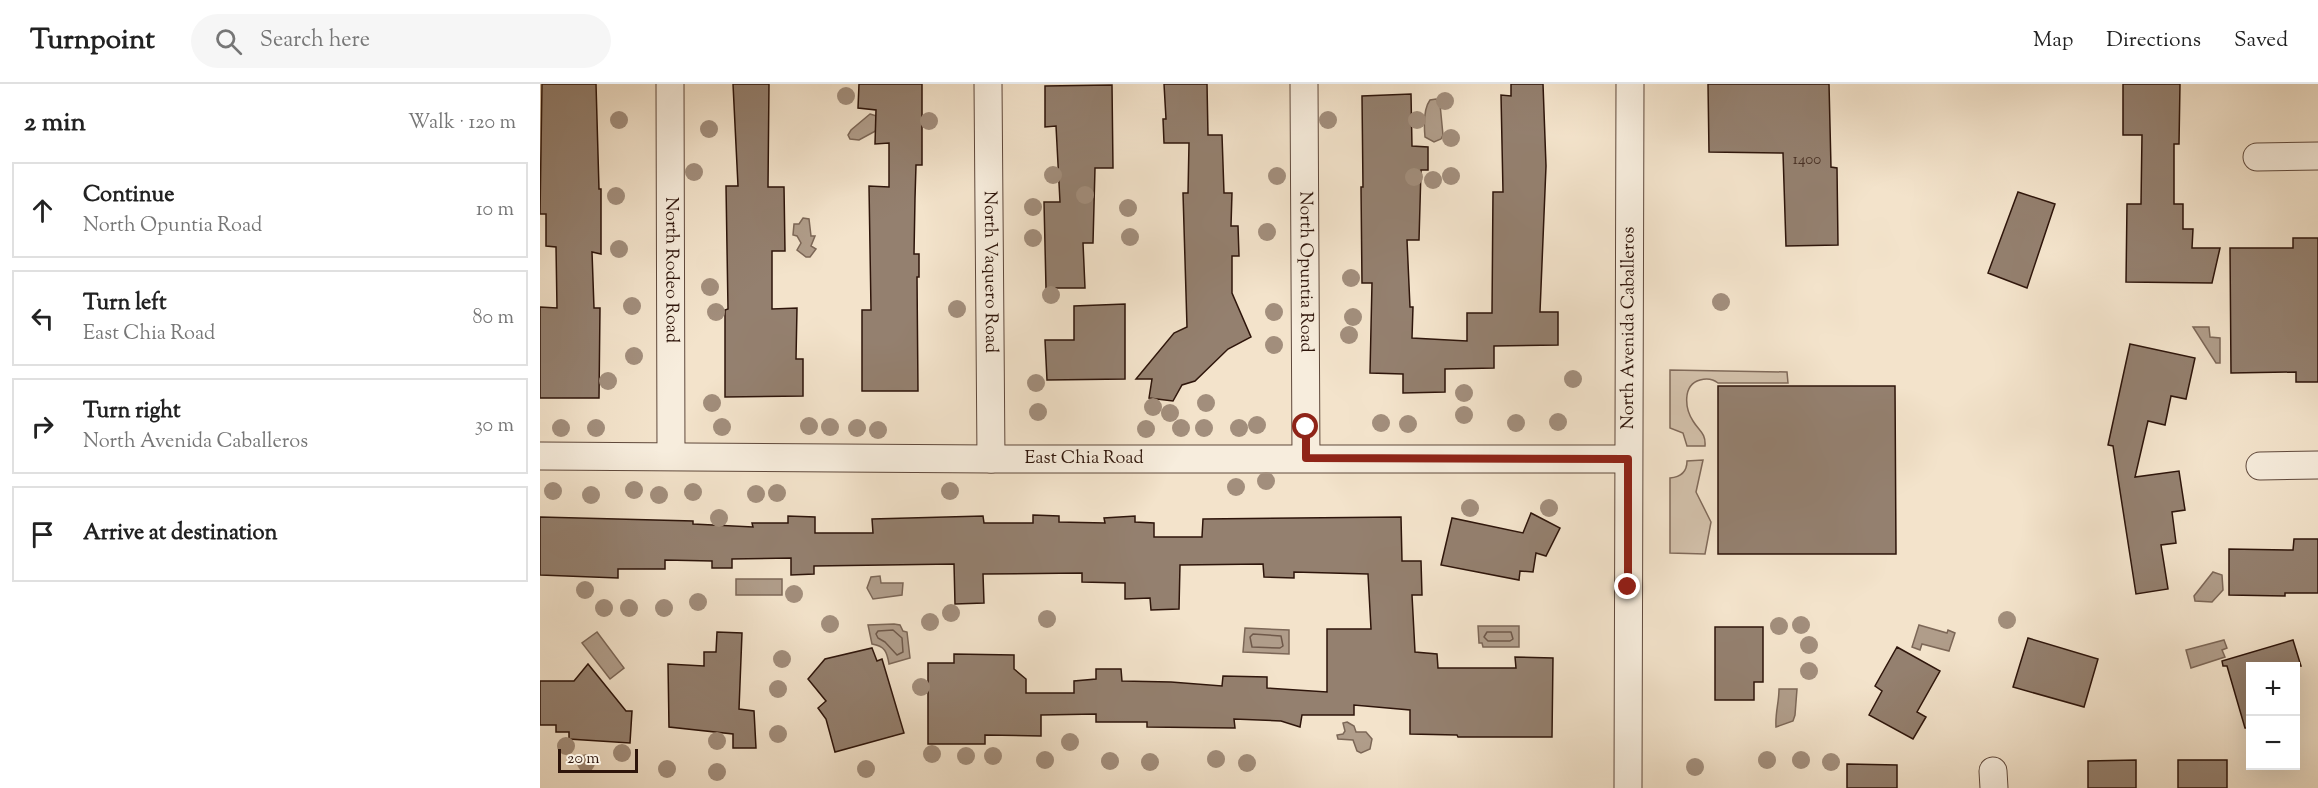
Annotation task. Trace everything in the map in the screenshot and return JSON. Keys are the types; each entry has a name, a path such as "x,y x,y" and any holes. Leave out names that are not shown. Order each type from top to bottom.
{"street":[{"name":"North Rodeo Road","path":"670,84 671,456"},
{"name":"North Vaquero Road","path":"988,84 991,459"},
{"name":"North Opuntia Road","path":"1305,84 1306,458"},
{"name":"North Avenida Caballeros","path":"1628,788 1630,84"},
{"path":"2257,157 2318,156"},
{"name":"East Chia Road","path":"540,456 1628,459"},
{"path":"2260,466 2318,465"}],"shaded area":[{"path":"1670,370 1787,372 1788,383 1718,383 1707,379 1694,383 1688,392 1688,410 1703,435 1705,446 1687,446 1683,433 1670,428"},
{"path":"1703,460 1696,492 1711,522 1705,554 1670,553 1670,478 1683,473 1687,461"}],"water":[{"path":"1436,99 1440,104 1443,135 1441,139 1434,142 1425,137 1425,123 1428,103"},
{"path":"870,114 880,117 881,128 859,140 850,139 848,135 851,130"},
{"path":"803,218 809,219 811,236 815,236 811,246 816,249 810,257 806,257 797,250 801,243 797,236 793,235 794,224 799,224"},
{"path":"2193,327 2209,327 2210,337 2220,338 2220,363 2216,363"},
{"path":"2213,572 2222,575 2223,590 2212,602 2195,601 2194,596"},
{"path":"880,576 881,583 903,583 902,595 873,599 867,588 871,577"},
{"path":"736,579 782,579 782,595 736,595"},
{"path":"868,625 900,625 903,631 907,632 910,658 889,664 885,650 872,644"},
{"path":"1919,625 1955,633 1949,651 1922,644 1920,650 1912,647"},
{"path":"1478,626 1519,626 1519,647 1483,647 1482,643 1479,643"},
{"path":"1245,628 1289,630 1289,654 1243,652"},
{"path":"597,632 624,668 610,679 582,643"},
{"path":"2224,640 2227,648 2222,650 2225,657 2191,668 2186,650"},
{"path":"1779,689 1797,689 1793,721 1776,727 1776,717"},
{"path":"1347,722 1354,726 1356,732 1366,732 1372,739 1370,749 1361,753 1357,751 1353,740 1338,739 1337,735 1345,731 1343,723"}],"building":[{"path":"542,84 596,84 599,189 601,189 601,254 592,252 594,308 600,308 599,398 540,398 540,307 557,308 556,247 546,246 546,214 540,214"},
{"path":"733,84 769,84 768,187 784,187 785,251 772,251 772,309 797,308 796,359 803,359 803,396 725,397 725,310 728,309 726,186 738,186"},
{"path":"859,84 922,84 922,165 916,165 914,254 919,254 919,277 917,277 918,391 862,391 862,310 871,310 869,186 889,187 889,143 875,144 876,110 858,108"},
{"path":"1164,84 1207,84 1208,135 1222,135 1224,193 1232,193 1231,226 1238,226 1239,256 1232,256 1232,293 1251,337 1228,349 1195,381 1182,385 1173,401 1149,398 1152,379 1136,379 1174,333 1187,327 1183,193 1188,193 1189,143 1164,143 1163,119 1166,119"},
{"path":"1511,84 1543,84 1546,166 1540,312 1558,312 1558,345 1494,346 1494,368 1445,369 1445,392 1403,393 1403,374 1370,373 1372,283 1362,283 1362,96 1411,94 1412,146 1428,147 1428,170 1421,170 1419,240 1407,240 1410,307 1413,307 1412,338 1467,341 1467,313 1492,313 1493,192 1503,192 1501,95 1511,96"},
{"path":"1708,84 1829,84 1831,167 1837,168 1838,245 1786,246 1783,153 1709,152"},
{"path":"2123,84 2180,84 2179,144 2174,144 2174,204 2183,204 2183,229 2193,229 2192,248 2220,248 2212,283 2126,282 2127,204 2141,204 2142,135 2123,135"},
{"path":"1112,85 1113,168 1095,168 1093,243 1083,243 1085,288 1046,288 1044,202 1060,202 1056,126 1045,127 1045,86"},
{"path":"2018,192 2055,204 2027,288 1988,273"},
{"path":"2293,238 2318,238 2318,382 2296,382 2296,372 2231,373 2230,248 2293,248"},
{"path":"1125,304 1125,379 1047,380 1045,340 1074,340 1074,306"},
{"path":"2130,344 2195,358 2186,399 2171,396 2165,425 2148,421 2135,477 2179,471 2185,510 2172,512 2176,543 2161,545 2168,589 2136,594 2113,446 2108,445"},
{"path":"1718,386 1895,386 1896,554 1718,554"},
{"path":"1531,513 1560,528 1546,556 1536,553 1533,572 1520,571 1519,580 1441,565 1452,518 1523,533"},
{"path":"1033,515 1059,516 1059,522 1105,523 1104,518 1135,516 1135,522 1154,523 1154,537 1202,537 1203,519 1401,517 1402,561 1421,561 1422,595 1412,595 1415,652 1437,654 1438,668 1516,668 1515,657 1553,658 1552,737 1458,737 1457,735 1410,734 1410,710 1354,705 1354,715 1302,715 1300,727 1281,721 1234,719 1235,728 1147,727 1147,722 1096,722 1096,714 1041,715 1041,736 985,735 985,744 928,744 928,663 954,663 954,654 1014,655 1014,669 1026,679 1026,693 1074,693 1074,681 1096,679 1096,669 1121,669 1122,681 1222,686 1223,676 1267,677 1267,688 1327,692 1327,629 1371,629 1368,574 1294,572 1294,578 1264,577 1263,564 1180,565 1179,609 1151,610 1150,598 1125,599 1125,583 1082,582 1082,573 983,574 984,603 955,604 954,564 814,566 814,574 791,575 791,558 732,559 732,568 712,568 712,561 665,560 665,569 618,569 618,578 540,575 540,517 693,521 693,524 753,527 752,523 788,523 788,516 815,517 815,533 873,533 872,519 983,516 984,523 1033,523"},
{"path":"2294,539 2318,539 2318,593 2285,593 2285,596 2229,595 2229,549 2293,550"},
{"path":"1715,627 1763,627 1763,682 1754,682 1754,700 1715,700"},
{"path":"717,632 742,633 739,709 754,711 756,748 733,748 733,734 669,727 668,664 704,666 704,652 716,652"},
{"path":"2028,638 2098,659 2084,707 2013,687"},
{"path":"2293,640 2300,662 2246,662 2245,728 2227,666 2223,666 2222,661"},
{"path":"1897,647 1940,671 1917,712 1926,717 1913,739 1869,715 1882,691 1875,686"},
{"path":"872,648 877,661 882,659 904,733 835,752 826,719 818,708 826,701 808,679 825,659"},
{"path":"588,664 626,711 632,711 630,743 569,739 569,732 556,732 556,725 540,725 540,681 574,681"},
{"path":"2136,760 2136,788 2088,788 2088,761"},
{"path":"2178,760 2227,760 2227,788 2178,788"},
{"path":"1847,764 1897,765 1897,788 1847,788"}],"route":[{"path":"1306,427 1306,458 1628,459 1628,587"}]}
